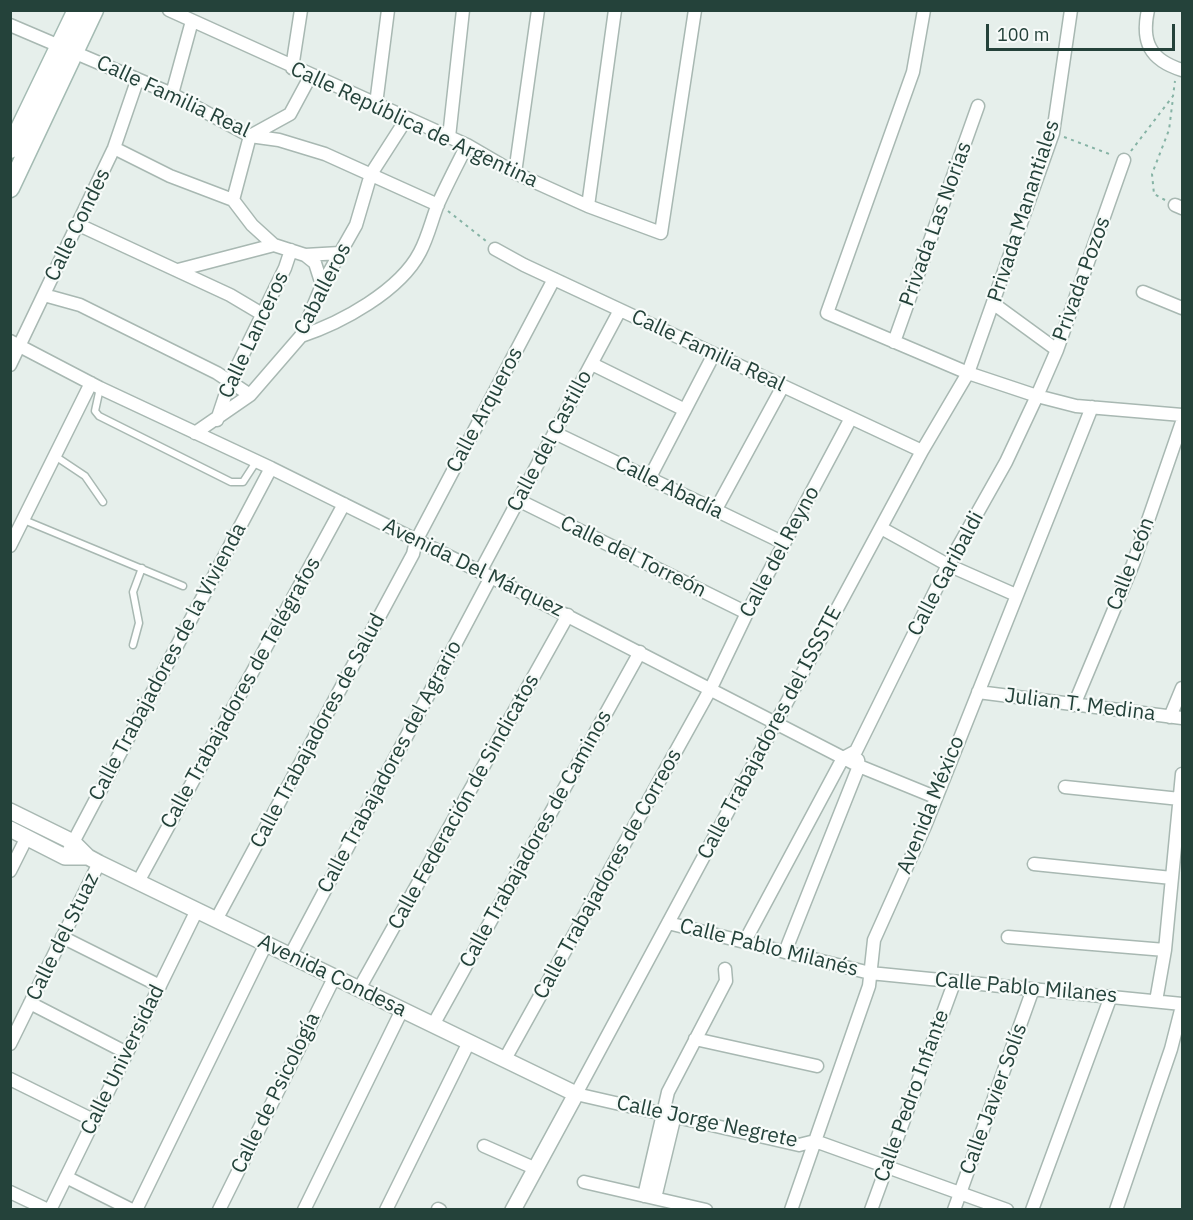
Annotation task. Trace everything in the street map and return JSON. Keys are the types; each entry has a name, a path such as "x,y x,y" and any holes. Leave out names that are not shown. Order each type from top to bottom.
{"main road":[{"path":"10,188 67,50 78,10"},
{"path":"10,149 67,50 94,10"}],"street":[{"name":"Calle República de Argentina","path":"169,10 292,68 467,145 515,173 588,206 661,233 695,10"},
{"path":"292,68 301,10"},
{"path":"376,104 388,10"},
{"path":"449,137 463,10"},
{"path":"515,173 538,10"},
{"path":"588,206 615,10"},
{"path":"924,10 913,72 827,313 968,373 1036,396 1076,406 1182,415"},
{"name":"Privada Manantiales","path":"968,373 1053,133 1071,10"},
{"path":"1148,10 1144,28 1147,46 1159,58 1180,69"},
{"path":"172,94 192,21"},
{"name":"Calle Familia Real","path":"10,25 136,81 172,94 250,136 279,140 325,154 438,205"},
{"path":"233,200 250,136 290,114 311,75"},
{"name":"Calle Condes","path":"10,365 15,343 44,295 114,148 136,81"},
{"name":"Privada Las Norias","path":"894,342 978,106"},
{"name":"Caballeros","path":"195,433 217,420 250,395 301,336 322,285 356,225 371,174 407,118"},
{"path":"301,336 334,325 366,305 398,278 420,253 438,205 467,145"},
{"path":"114,148 170,176 233,200 252,225 274,245 305,255 340,253"},
{"name":"Privada Pozos","path":"1036,396 1057,350 1124,160"},
{"path":"79,225 231,295 262,314"},
{"path":"178,270 274,245"},
{"name":"Calle Familia Real","path":"495,249 554,279 922,451"},
{"name":"Calle Lanceros","path":"217,420 230,381 291,250"},
{"path":"305,255 319,270 322,285"},
{"name":"Calle Arqueros","path":"416,541 554,279"},
{"path":"1143,292 1182,308"},
{"path":"44,295 80,306 230,381 250,395"},
{"path":"994,304 1057,350"},
{"name":"Calle del Castillo","path":"485,574 519,500 620,310"},
{"name":"Avenida Del Márquez","path":"15,343 95,386 271,468 568,615 777,721 859,766 935,797"},
{"path":"649,479 714,354"},
{"path":"592,364 685,410"},
{"name":"Calle Trabajadores del ISSSTE","path":"576,1094 922,451 968,373"},
{"path":"10,546 55,456 95,386"},
{"path":"715,511 783,386"},
{"name":"Calle Garibaldi","path":"856,752 948,565 1006,462 1036,396"},
{"name":"Avenida México","path":"791,1209 869,986 874,940 925,826 1092,407"},
{"name":"Calle del Reyno","path":"711,688 747,613 851,418"},
{"name":"Calle León","path":"1074,705 1133,564 1182,422"},
{"name":"Calle Abadía","path":"555,433 784,543"},
{"name":"Calle Trabajadores de la Vivienda","path":"65,856 271,468"},
{"name":"Calle del Torreón","path":"519,500 747,613"},
{"name":"Calle Trabajadores de Telégrafos","path":"138,882 344,504"},
{"path":"881,528 948,565 1016,595"},
{"name":"Calle Trabajadores de Salud","path":"216,920 408,564 416,541"},
{"name":"Calle Trabajadores del Agrario","path":"290,956 485,574"},
{"name":"Calle Federación de Sindicatos","path":"359,989 568,615"},
{"name":"Calle Trabajadores de Caminos","path":"433,1025 640,652"},
{"name":"Calle Trabajadores de Correos","path":"505,1059 711,688"},
{"path":"1176,718 1182,688"},
{"name":"Julian T. Medina","path":"978,692 1176,718"},
{"path":"745,941 843,758 856,752 859,766 785,952"},
{"path":"1156,1000 1165,950 1182,774"},
{"path":"1065,787 1180,799"},
{"name":"Avenida Condesa","path":"10,811 73,842 94,860 576,1094"},
{"name":"Avenida Condesa","path":"10,829 65,856 94,860"},
{"path":"10,872 27,837"},
{"name":"Calle del Stuaz","path":"10,1044 62,937 94,860"},
{"path":"1034,864 1172,878"},
{"name":"Calle Universidad","path":"49,1209 197,910"},
{"name":"Calle Pablo Milanés","path":"668,923 870,973"},
{"path":"62,937 160,986"},
{"path":"1008,937 1165,950"},
{"path":"66,1177 134,1209 266,944"},
{"path":"649,1197 669,1113 668,1092 726,981 725,969"},
{"name":"Calle Pablo Milanes","path":"870,973 1156,1000 1182,1005"},
{"name":"Calle de Psicología","path":"219,1209 334,978"},
{"name":"Calle Pedro Infante","path":"871,1209 954,982"},
{"name":"Calle Javier Solís","path":"954,1209 1033,989"},
{"path":"1032,1209 1111,996"},
{"path":"30,1004 127,1053"},
{"path":"1116,1209 1177,1050 1182,1005"},
{"path":"304,1209 402,1010"},
{"path":"695,1039 817,1066"},
{"path":"386,1209 469,1042"},
{"path":"10,1078 93,1120"},
{"path":"513,1209 576,1094"},
{"name":"Calle Jorge Negrete","path":"576,1094 669,1113 799,1145 815,1141 1007,1209"},
{"path":"484,1146 534,1168"},
{"path":"584,1182 706,1209"},
{"path":"10,1192 49,1209"}],"lane":[{"path":"95,386 95,411 99,416 231,482 243,483 256,462"},
{"path":"55,456 85,476 103,502"},
{"path":"24,520 183,586"},
{"path":"133,645 139,623 133,592 142,568"}],"path":[{"path":"1179,206 1154,194 1152,174 1168,130 1180,69"},
{"path":"1053,133 1124,160 1173,96"},
{"path":"438,205 495,249"}]}
